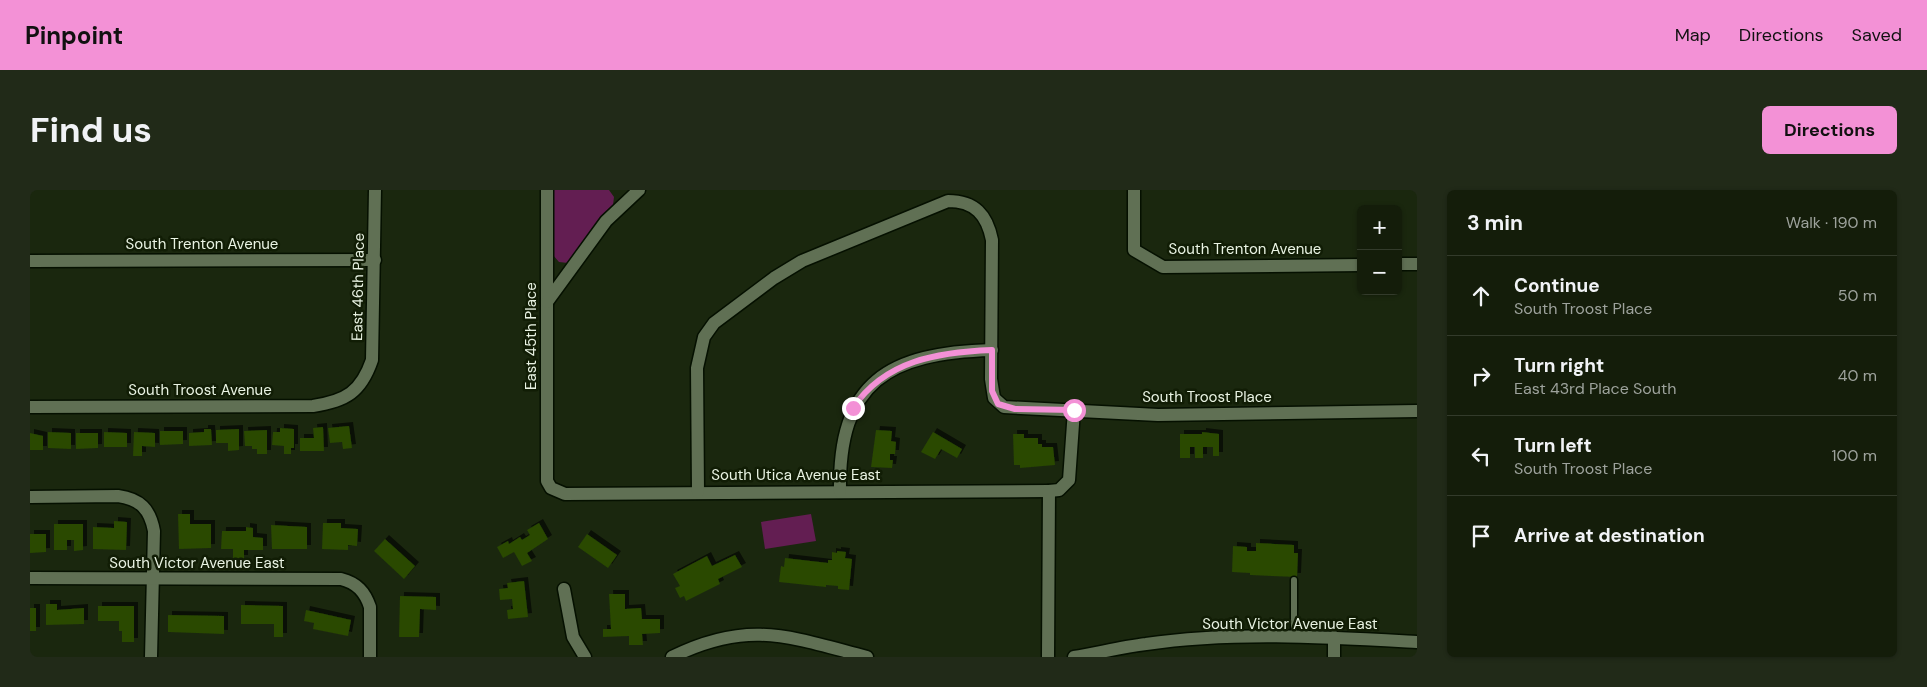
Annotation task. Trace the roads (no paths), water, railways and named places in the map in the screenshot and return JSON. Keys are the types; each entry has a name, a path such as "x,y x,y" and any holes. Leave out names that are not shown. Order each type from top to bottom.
{"street":[{"name":"East 46th Place","path":"363,383 372,360 374,348 375,190"},
{"name":"East 45th Place","path":"547,190 547,482"},
{"name":"South Trenton Avenue","path":"1134,190 1134,250 1163,267 1357,265"},
{"path":"547,302 629,192"},
{"path":"698,492 697,368 704,337 724,314 802,261 948,201 966,203 982,213 992,240 992,350 936,354 893,370 876,381 862,395 853,408 845,427 840,453 840,492"},
{"name":"South Trenton Avenue","path":"30,260 374,260"},
{"path":"1402,264 1417,264"},
{"name":"South Troost Place","path":"992,350 992,391 998,404 1015,409 1158,415 1417,411"},
{"name":"South Troost Avenue","path":"30,407 313,406 338,401 363,383"},
{"path":"1048,657 1049,491 1059,490 1069,480 1074,410"},
{"name":"South Utica Avenue East","path":"547,482 551,488 565,494 1049,491"},
{"path":"30,497 118,496 128,498 145,506 154,531 151,657"},
{"name":"South Victor Avenue East","path":"30,578 341,579 351,582 361,590 370,607 370,657"},
{"path":"564,589 573,637 585,657"},
{"path":"672,657 688,649 729,637 768,634 789,636 866,657"},
{"name":"South Victor Avenue East","path":"1074,657 1112,653 1147,644 1241,637 1334,637 1417,642"},
{"path":"1334,637 1334,657"}],"lane":[{"path":"1294,580 1294,637"}]}
